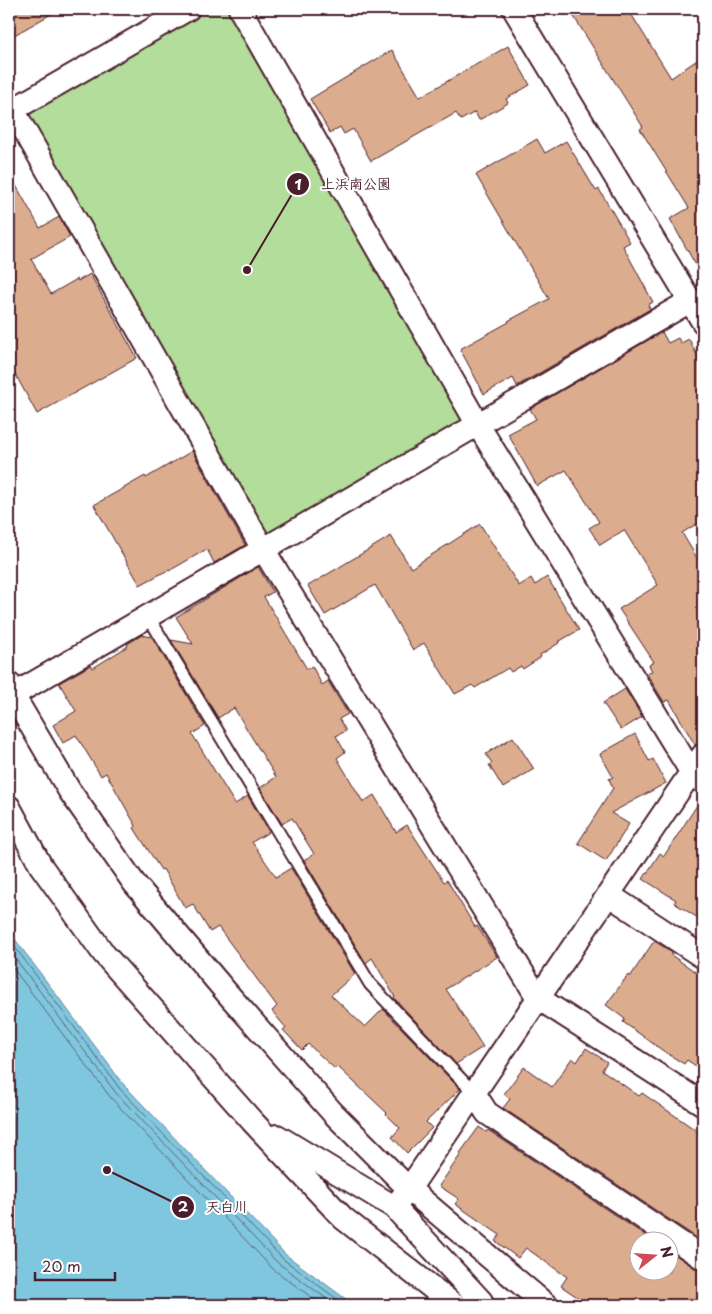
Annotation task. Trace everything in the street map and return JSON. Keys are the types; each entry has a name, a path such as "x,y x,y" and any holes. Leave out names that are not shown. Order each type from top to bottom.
{"street":[{"path":"188,9 11,111 263,549 538,998 703,1104"},
{"path":"240,9 478,425 699,770 608,895 394,1208"},
{"path":"514,9 703,322"},
{"path":"546,1305 408,1189 333,1113 227,994 134,883 69,790 11,690 148,616 690,301"},
{"path":"9,807 41,866 104,954 252,1121 343,1218 454,1305"},
{"path":"608,895 703,957"},
{"path":"474,1093 486,1113 703,1258"},
{"path":"252,1121 394,1208 481,1301 482,1305"}],"lane":[{"path":"148,616 370,984 474,1093"}],"green space":[{"path":"201,9 232,9 473,427 267,544 22,113"}],"water":[{"path":"9,929 124,1085 286,1255 354,1305 9,1305"}],"building":[{"path":"9,9 60,9 9,38"},
{"path":"569,9 628,9 671,78 703,56 703,278 670,219 689,208 640,129 643,127"},
{"path":"508,46 530,85 506,99 508,103 479,120 475,112 461,120 456,113 371,161 353,129 344,134 340,127 330,133 310,99 392,50 420,97"},
{"path":"537,139 545,153 566,141 596,191 599,189 630,242 623,246 653,302 648,305 650,309 517,386 513,378 484,394 460,349 549,299 476,175"},
{"path":"9,173 40,228 59,217 70,237 31,259 51,294 90,274 137,358 37,414 13,370 9,358"},
{"path":"662,332 668,343 678,338 681,343 689,339 703,367 703,520 682,533 703,568 703,742 695,745 669,700 664,702 647,674 652,671 649,665 654,662 619,609 658,585 624,530 600,545 589,528 599,522 566,470 537,486 508,434 536,419 530,409"},
{"path":"192,451 245,545 214,563 207,549 140,585 94,505"},
{"path":"480,524 519,586 531,578 535,585 547,577 579,630 558,642 523,669 521,666 511,672 508,668 475,688 472,685 455,694 424,643 413,650 375,585 325,615 308,586 391,536 411,568"},
{"path":"258,567 273,592 264,597 307,669 312,666 322,685 328,681 348,714 339,719 346,731 336,736 345,752 337,758 363,802 374,795 396,832 407,825 444,882 447,880 475,927 477,926 497,957 446,989 483,1047 456,1064 394,998 372,958 366,963 304,860 314,854 292,818 282,824 260,788 276,777 234,708 218,718 171,640 193,644 176,617"},
{"path":"142,635 152,637 205,726 192,734 235,804 248,796 269,832 252,842 276,877 291,868 355,974 331,995 365,1027 383,1009 460,1089 426,1122 432,1128 407,1153 392,1137 400,1128 387,1113 337,1066 335,1069 308,1044 302,1050 283,1030 286,1028 272,1011 277,1006 218,927 210,932 193,904 185,908 163,869 161,870 134,828 136,826 106,773 101,776 76,735 63,743 53,725 76,711 59,683 91,665 93,668"},
{"path":"625,689 642,717 621,730 603,703"},
{"path":"635,734 649,761 653,759 666,783 611,813 629,824 606,861 578,843 613,788 609,779 613,777 600,754"},
{"path":"513,737 534,769 503,788 489,765 492,763 486,754"},
{"path":"703,796 703,921 674,903 676,900 643,879 660,853 664,856"},
{"path":"654,941 672,952 671,955 703,977 703,1071 687,1060 684,1064 662,1050 623,1022 625,1019 606,1005 628,975 630,977"},
{"path":"586,1048 607,1062 602,1070 639,1096 642,1093 703,1135 703,1242 503,1108 510,1099 504,1094 524,1067 552,1087 572,1058 577,1062"},
{"path":"479,1127 486,1132 488,1130 640,1232 630,1232 630,1282 680,1282 680,1258 696,1269 703,1271 703,1305 589,1305 561,1286 567,1277 526,1248 518,1258 495,1241 500,1235 455,1204 459,1199 439,1186"}],"place":[{"name":"上浜南公園","path":"247,270"},
{"name":"天白川","path":"107,1170"}]}
